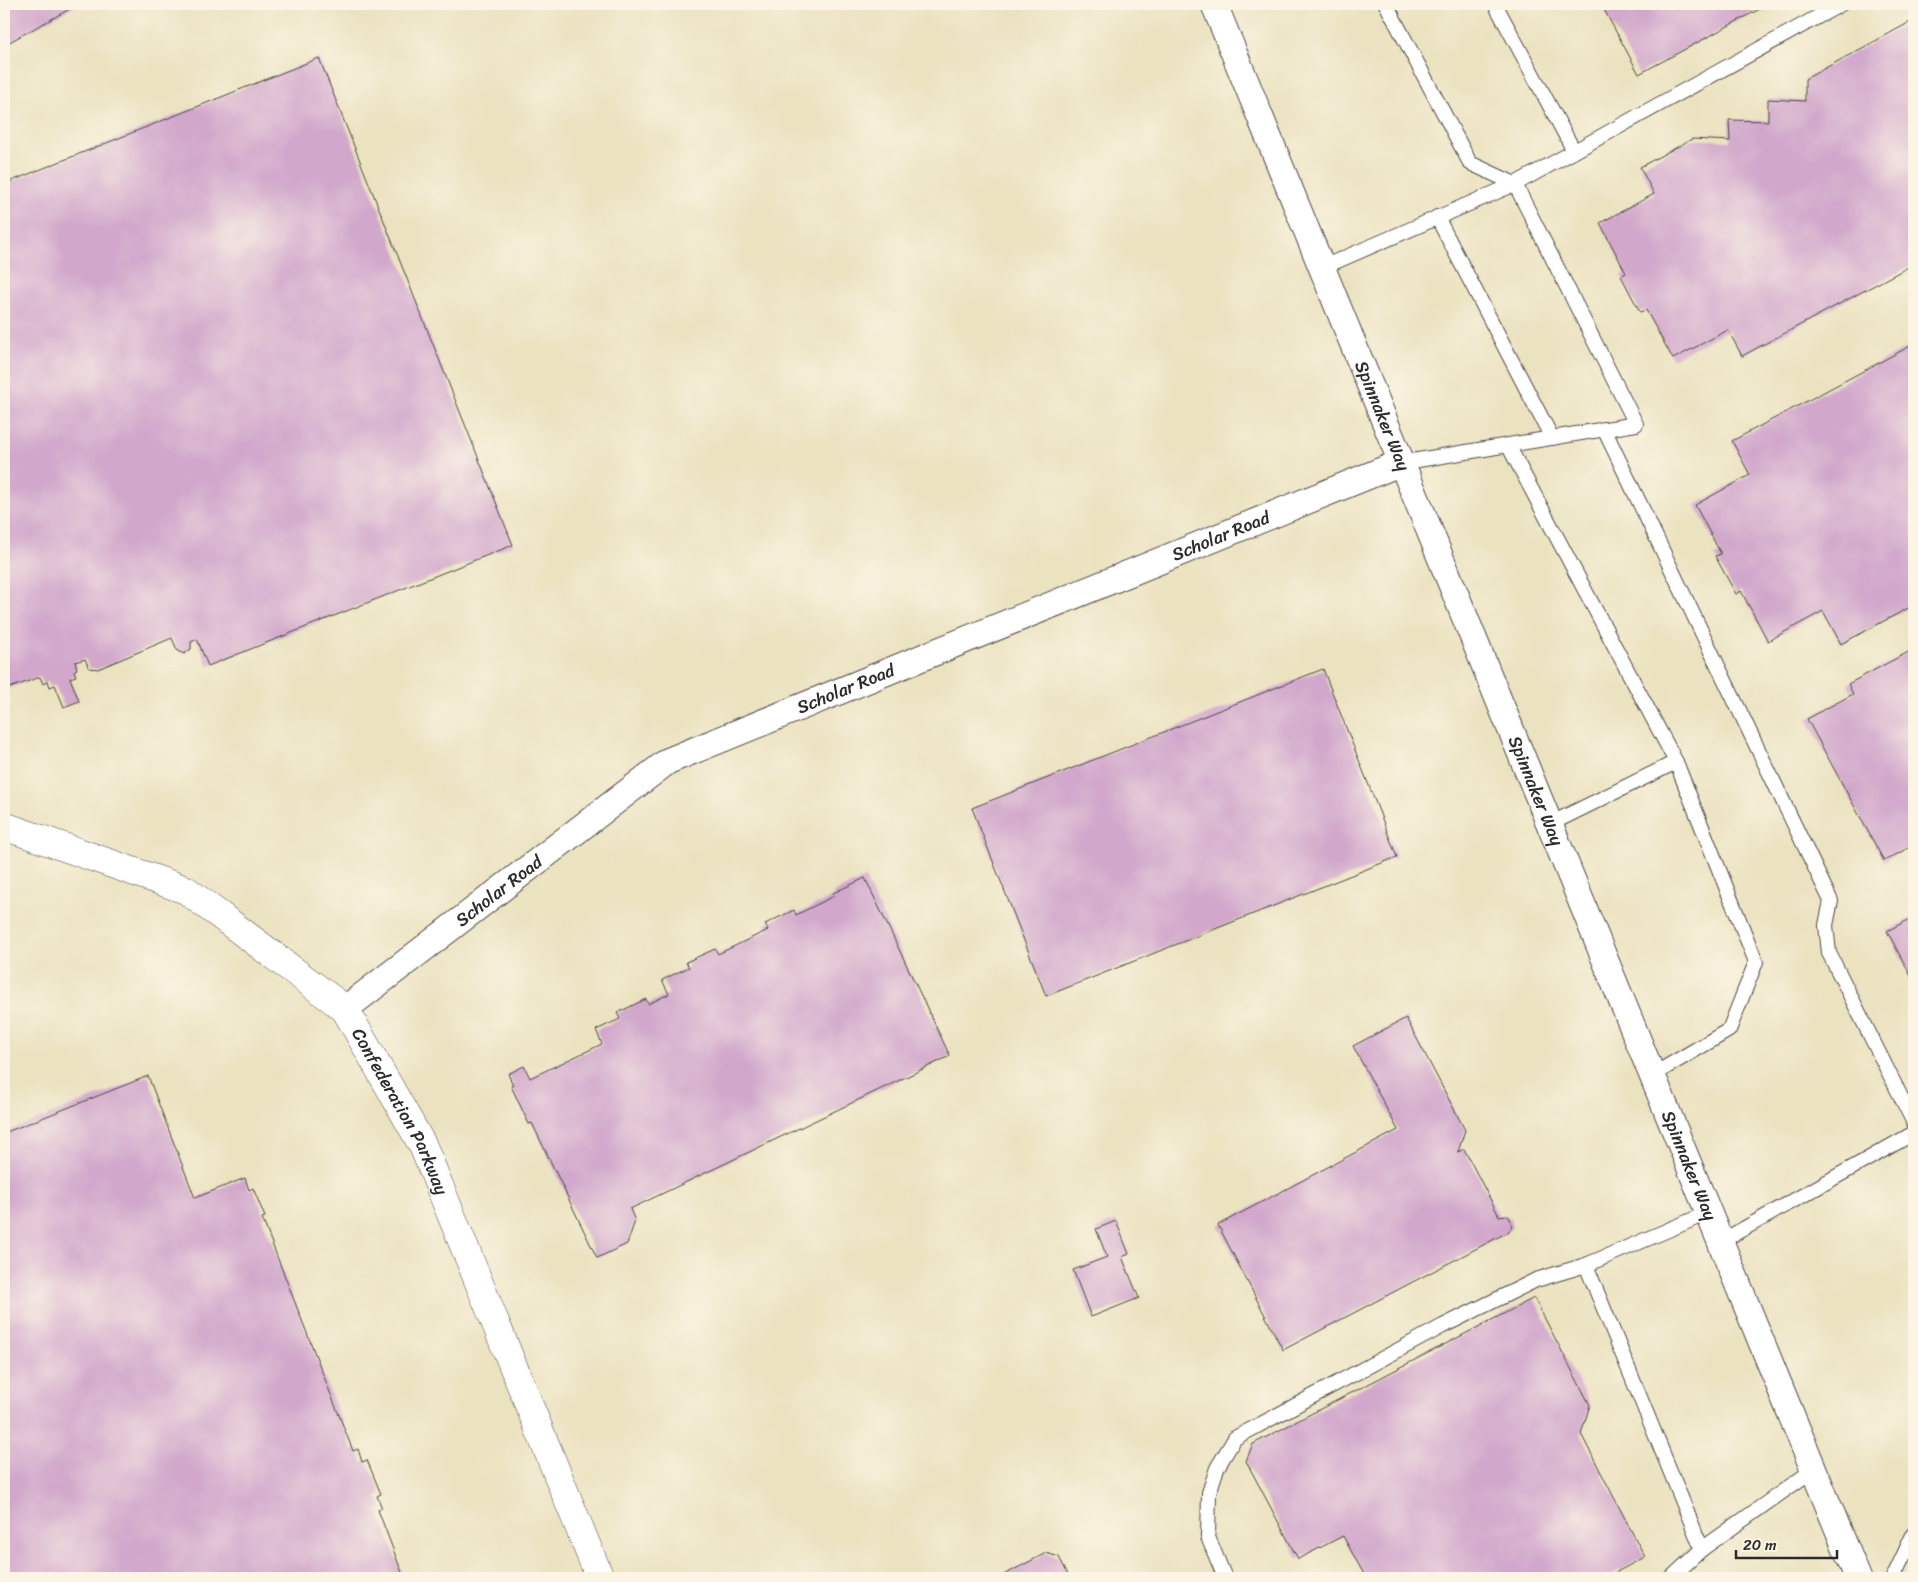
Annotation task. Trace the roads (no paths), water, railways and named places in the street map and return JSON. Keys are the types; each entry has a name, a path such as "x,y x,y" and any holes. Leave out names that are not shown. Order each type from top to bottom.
{"street":[{"name":"Spinnaker Way","path":"1214,4 1548,825 1858,1578"},
{"name":"Scholar Road","path":"344,1009 668,761 1400,463"},
{"name":"Confederation Parkway","path":"4,826 186,890 344,1009 423,1146 600,1578"}],"lane":[{"path":"1386,4 1470,163 1515,184 1636,424 1400,463"},
{"path":"1495,4 1574,151"},
{"path":"1321,268 1515,184 1841,4"},
{"path":"1437,217 1552,438"},
{"path":"1604,429 1831,901 1826,925 1828,953 1914,1123"},
{"path":"1508,445 1676,762 1756,962 1729,1030 1651,1076"},
{"path":"1548,825 1676,762"},
{"path":"1720,1242 1914,1133"},
{"path":"1225,1578 1208,1537 1209,1493 1217,1468 1235,1438 1443,1326 1536,1280 1586,1264 1708,1213"},
{"path":"1586,1264 1702,1549"},
{"path":"1671,1578 1702,1549 1813,1470"},
{"path":"1893,1578 1914,1533"}]}
